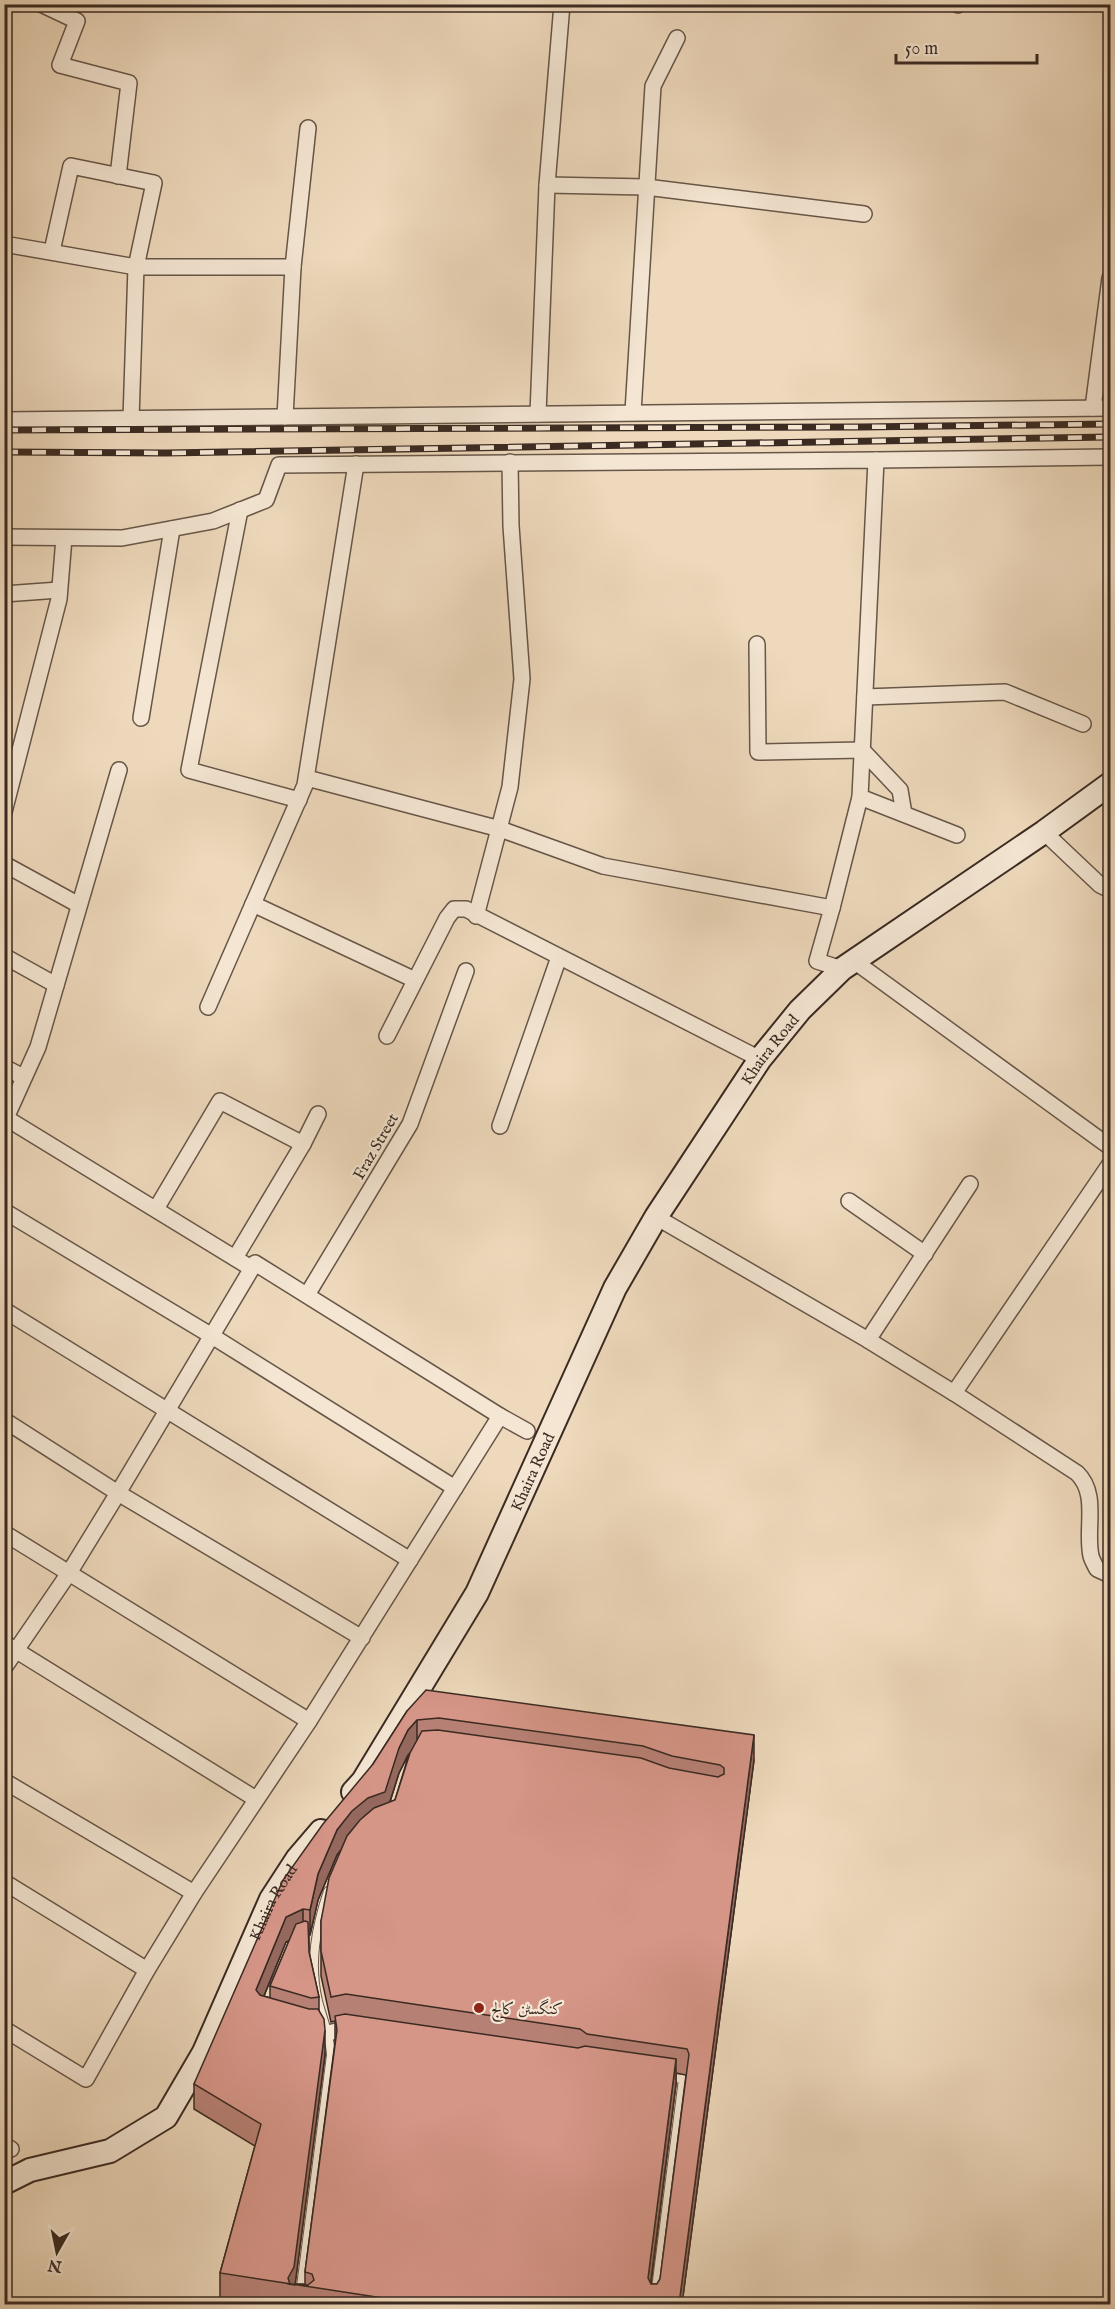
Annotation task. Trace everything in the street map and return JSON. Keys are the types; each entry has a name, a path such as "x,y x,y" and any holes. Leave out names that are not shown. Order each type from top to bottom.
{"street":[{"path":"40,4 77,21 60,64 129,83 118,176"},
{"path":"538,414 547,184 562,4"},
{"path":"633,412 653,86 677,38"},
{"path":"285,417 293,267 308,128"},
{"path":"52,251 71,166 154,183 136,267 131,418"},
{"path":"547,184 646,187 864,214"},
{"path":"4,244 136,267 293,267"},
{"path":"1094,408 1110,278"},
{"path":"4,420 1110,408"},
{"path":"4,537 122,538 213,521 266,500 279,465 1110,456"},
{"path":"876,460 860,796 817,961 848,965 1110,1147"},
{"path":"476,916 510,787 522,679 511,526 510,462"},
{"path":"208,1007 307,778 356,464"},
{"path":"240,510 189,770 299,800"},
{"path":"141,718 172,529"},
{"path":"4,812 59,590 64,538"},
{"path":"4,594 59,590"},
{"path":"757,644 758,752 862,750 900,790 904,814"},
{"path":"865,697 1005,692 1083,724"},
{"path":"119,770 38,1047 5,1119 251,1268"},
{"path":"307,778 500,830 603,866 832,908"},
{"name":"Khaira Road","path":"4,2184 30,2170 110,2151 166,2117 204,2052 271,1899 297,1859 363,1781 477,1593 615,1288 656,1217 760,1059 800,1010 848,965 1044,832 1110,784"},
{"path":"860,796 957,835"},
{"path":"1044,832 1100,885 1110,890"},
{"path":"4,864 79,905"},
{"path":"253,904 415,980"},
{"path":"387,1036 447,918 454,909 466,909 760,1059"},
{"path":"4,956 56,985"},
{"path":"500,1126 559,957"},
{"name":"Fraz Street","path":"307,1295 410,1124 465,971"},
{"path":"4,1067 23,1077"},
{"path":"156,1209 220,1101 303,1144"},
{"path":"235,1258 303,1144 318,1114"},
{"path":"954,1393 1110,1164"},
{"path":"868,1340 970,1184"},
{"path":"849,1201 925,1254"},
{"path":"4,1211 212,1336 455,1488"},
{"path":"656,1217 868,1340 954,1393 1085,1481 1088,1492 1091,1556 1097,1569 1110,1575"},
{"path":"4,1668 10,1646 69,1573 255,1263 527,1431"},
{"path":"4,1310 410,1560"},
{"path":"4,2028 86,2079 147,1970 194,1893 309,1721 500,1416"},
{"path":"4,1420 118,1493 362,1638"},
{"path":"4,1533 309,1721"},
{"path":"10,1646 256,1799"},
{"path":"4,1781 194,1893"},
{"path":"4,1882 147,1970"},
{"path":"324,2030 345,2029 368,2032"}],"lane":[{"path":"308,2304 295,2304 300,2294 332,2055 324,2030 316,1988 314,1943 320,1914 333,1877"},
{"path":"305,1940 314,1943"},
{"path":"654,2304 683,2079 660,2076"}],"building":[{"name":"کنگسٹن کالج","path":"426,1690 754,1735 679,2304 422,2304 293,2284 308,2285 314,2280 312,2274 305,2272 337,2030 335,2016 345,2014 578,2048 585,2046 676,2059 648,2278 651,2284 657,2284 660,2279 689,2054 687,2049 587,2034 580,2029 346,1994 331,1997 321,1951 321,1921 329,1878 347,1836 374,1808 395,1800 410,1753 422,1731 438,1730 641,1758 669,1768 718,1777 724,1774 724,1768 720,1765 672,1756 643,1746 439,1718 417,1720 408,1730 399,1748 385,1792 368,1798 352,1811 337,1830 318,1874 310,1910 303,1909 286,1917 256,1990 260,1995 309,2009 318,2009 324,2019 325,2030 294,2267 288,2278 290,2284 220,2273 261,2124 194,2084 283,1880 323,1824 373,1764 407,1711"},
{"path":"308,1922 309,1952 319,1997 311,1998 270,1986 296,1924"}],"railway":[{"path":"4,430 1110,424"},
{"path":"4,452 166,453 1110,437"}],"place":[{"name":"کنگسٹن کالج","path":"479,2008"}]}
